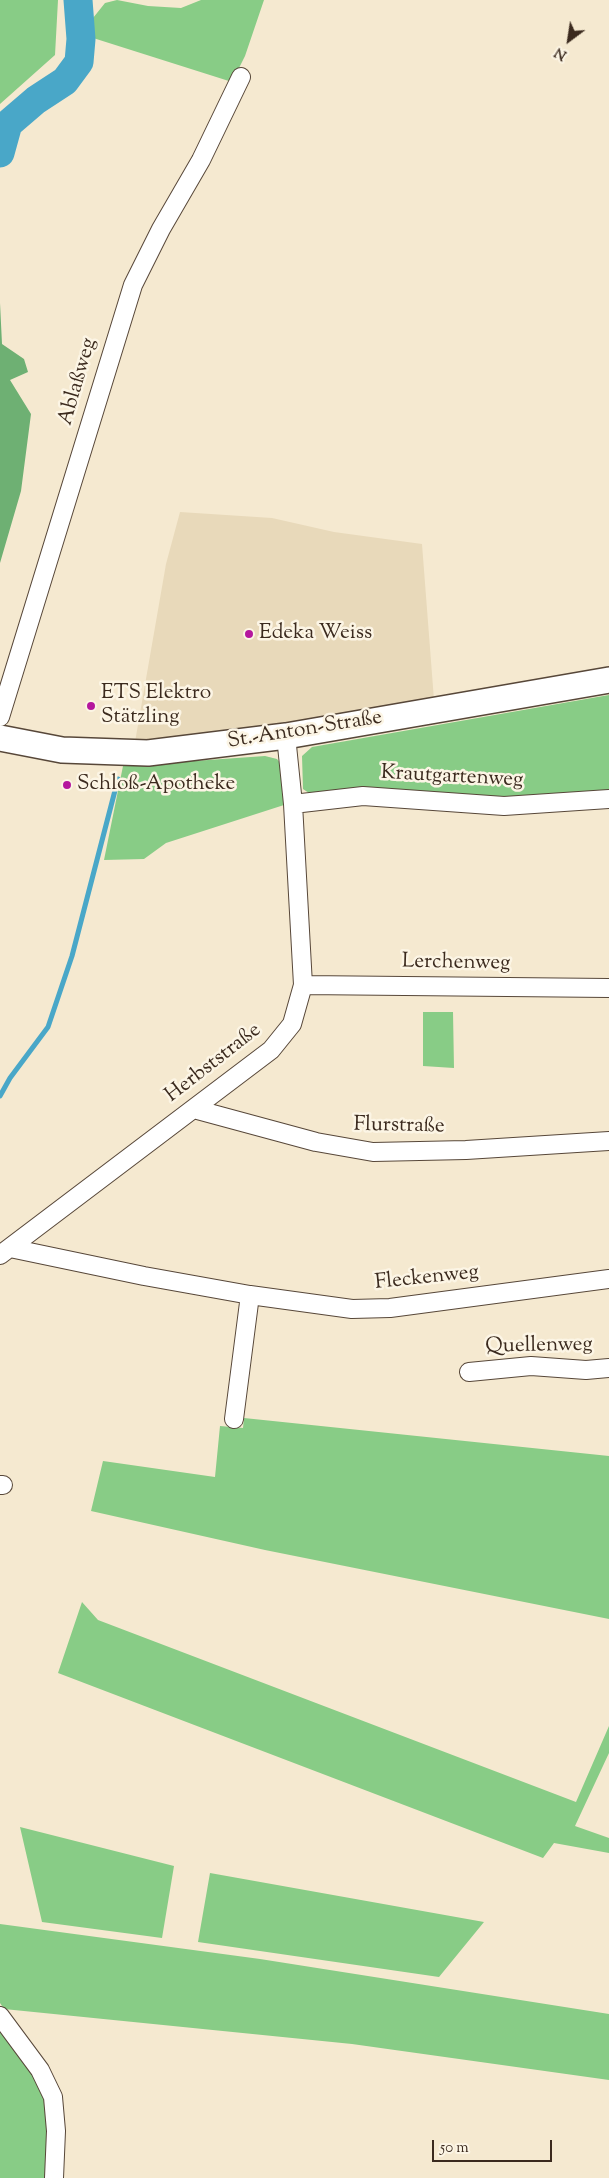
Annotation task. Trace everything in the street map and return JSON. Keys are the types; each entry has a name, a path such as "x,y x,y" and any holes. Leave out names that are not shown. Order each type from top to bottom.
{"street":[{"name":"Ablaßweg","path":"0,717 62,522 131,290 161,229 201,160 241,77"},
{"name":"St.-Anton-Straße","path":"0,738 62,750 148,753 286,736 609,680"},
{"name":"Herbststraße","path":"5,1251 271,1050 292,1024 303,985 293,804 286,736"},
{"name":"Krautgartenweg","path":"293,804 363,796 504,806 609,799"},
{"name":"Lerchenweg","path":"303,985 609,988"},
{"name":"Flurstraße","path":"194,1109 316,1142 373,1152 466,1150 609,1141"},
{"name":"Fleckenweg","path":"5,1251 330,1308 390,1308 609,1279"},
{"path":"234,1419 250,1295"},
{"name":"Quellenweg","path":"469,1372 531,1366 586,1370 609,1368"},
{"path":"0,2016 40,2070 53,2097 56,2131 54,2178"}],"shaded area":[{"path":"180,512 272,518 334,532 422,544 434,700 282,727 135,742 166,564"}],"green space":[{"path":"0,0 58,0 55,55 0,104"},
{"path":"117,0 148,6 181,8 201,0 264,0 245,56 232,82 90,37 93,18 105,3"},
{"path":"0,303 2,344 24,359 28,372 10,380 31,414 21,491 0,563"},
{"path":"609,695 609,790 485,800 312,795 303,789 302,756 312,747"},
{"path":"265,756 277,759 283,767 284,805 166,843 144,859 104,860 123,766"},
{"path":"423,1012 453,1012 454,1068 423,1066"},
{"path":"244,1418 609,1456 609,1619 265,1550 91,1511 103,1461 215,1477 220,1426 243,1428"},
{"path":"82,1602 98,1620 576,1802 609,1726 609,1753 575,1826 609,1838 609,1853 554,1843 543,1858 58,1673"},
{"path":"20,1827 174,1866 162,1938 42,1922"},
{"path":"210,1873 484,1922 439,1977 198,1942"},
{"path":"0,1924 260,1959 609,2014 609,2080 352,2044 4,2009 0,2003"},
{"path":"0,2025 38,2075 49,2109 48,2178 0,2178"}],"waterway":[{"path":"0,153 8,124 36,100 65,81 79,62 81,39 78,0"},
{"path":"0,1096 10,1078 48,1027 72,956 118,779"}],"place":[{"name":"Edeka Weiss","path":"249,634"},
{"name":"ETS Elektro Stätzling","path":"91,706"},
{"name":"Schloß-Apotheke","path":"67,785"}]}
